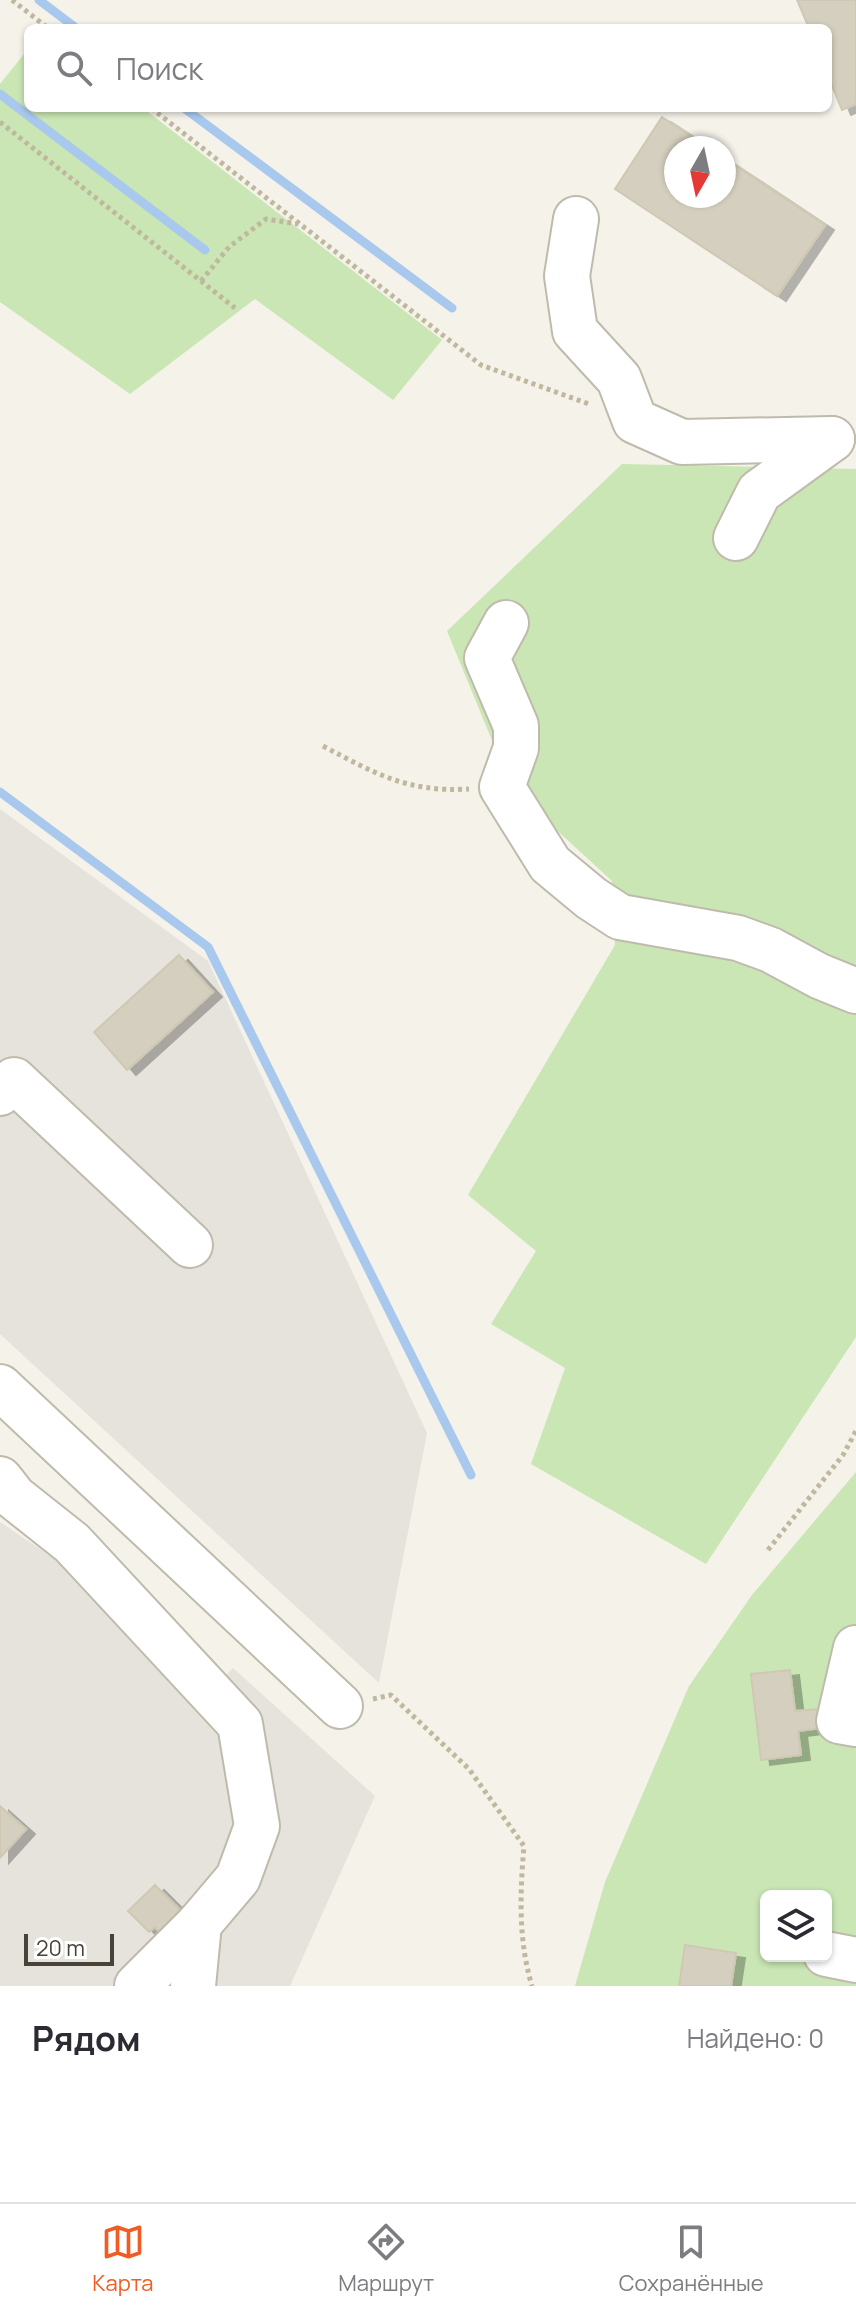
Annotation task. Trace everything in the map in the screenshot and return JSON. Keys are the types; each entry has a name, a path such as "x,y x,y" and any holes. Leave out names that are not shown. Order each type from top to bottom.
{"lane":[{"path":"576,219 567,276 575,331 619,379 635,421 682,442 832,439 759,492 736,538"},
{"path":"506,623 487,658 516,726 516,748 502,787 550,864 620,917 738,938 771,950 819,976 856,991"},
{"path":"0,1093 14,1080 190,1245"},
{"path":"0,1387 340,1706"},
{"path":"0,1479 14,1497 72,1543 240,1724 257,1826 238,1878 199,1924 137,1986"},
{"path":"856,1648 839,1721 856,1724"},
{"path":"193,1986 199,1924"},
{"path":"832,1955 856,1960"}],"path":[{"path":"12,0 43,24"},
{"path":"156,112 481,365 635,421"},
{"path":"0,122 235,308"},
{"path":"201,281 229,247 266,219 299,224"},
{"path":"323,746 384,779 410,785 456,790 502,787"},
{"path":"768,1550 843,1455 856,1431"},
{"path":"340,1706 391,1695 469,1769 524,1846 521,1888 523,1957 532,1986"}],"shaded area":[{"path":"0,809 208,961 427,1433 379,1683 0,1334"},
{"path":"0,1522 107,1594 207,1695 233,1668 375,1796 290,1986 0,1986"}],"green space":[{"path":"24,54 24,112 148,112 442,340 393,400 255,299 130,394 0,302 0,84"},
{"path":"622,464 856,469 856,1337 706,1564 531,1464 565,1368 491,1324 536,1251 468,1195 615,945 612,881 512,789 447,631"},
{"path":"856,1472 856,1986 575,1986 605,1882 689,1686 752,1595"}],"building":[{"path":"797,0 856,0 856,104 842,110 832,86 832,24 807,24"},
{"path":"662,117 691,136 664,136 664,208 736,208 736,166 825,225 777,296 615,189"},
{"path":"179,955 213,992 127,1070 94,1032"},
{"path":"790,1670 795,1711 820,1709 822,1728 798,1731 801,1755 761,1760 751,1674"},
{"path":"0,1806 26,1829 0,1858"},
{"path":"155,1885 182,1912 161,1933 155,1927 149,1932 128,1911"},
{"path":"685,1945 736,1953 731,1986 679,1986"}],"waterway":[{"path":"39,0 71,24"},
{"path":"0,94 205,250"},
{"path":"189,112 452,308"},
{"path":"0,792 208,947 471,1475"}]}
